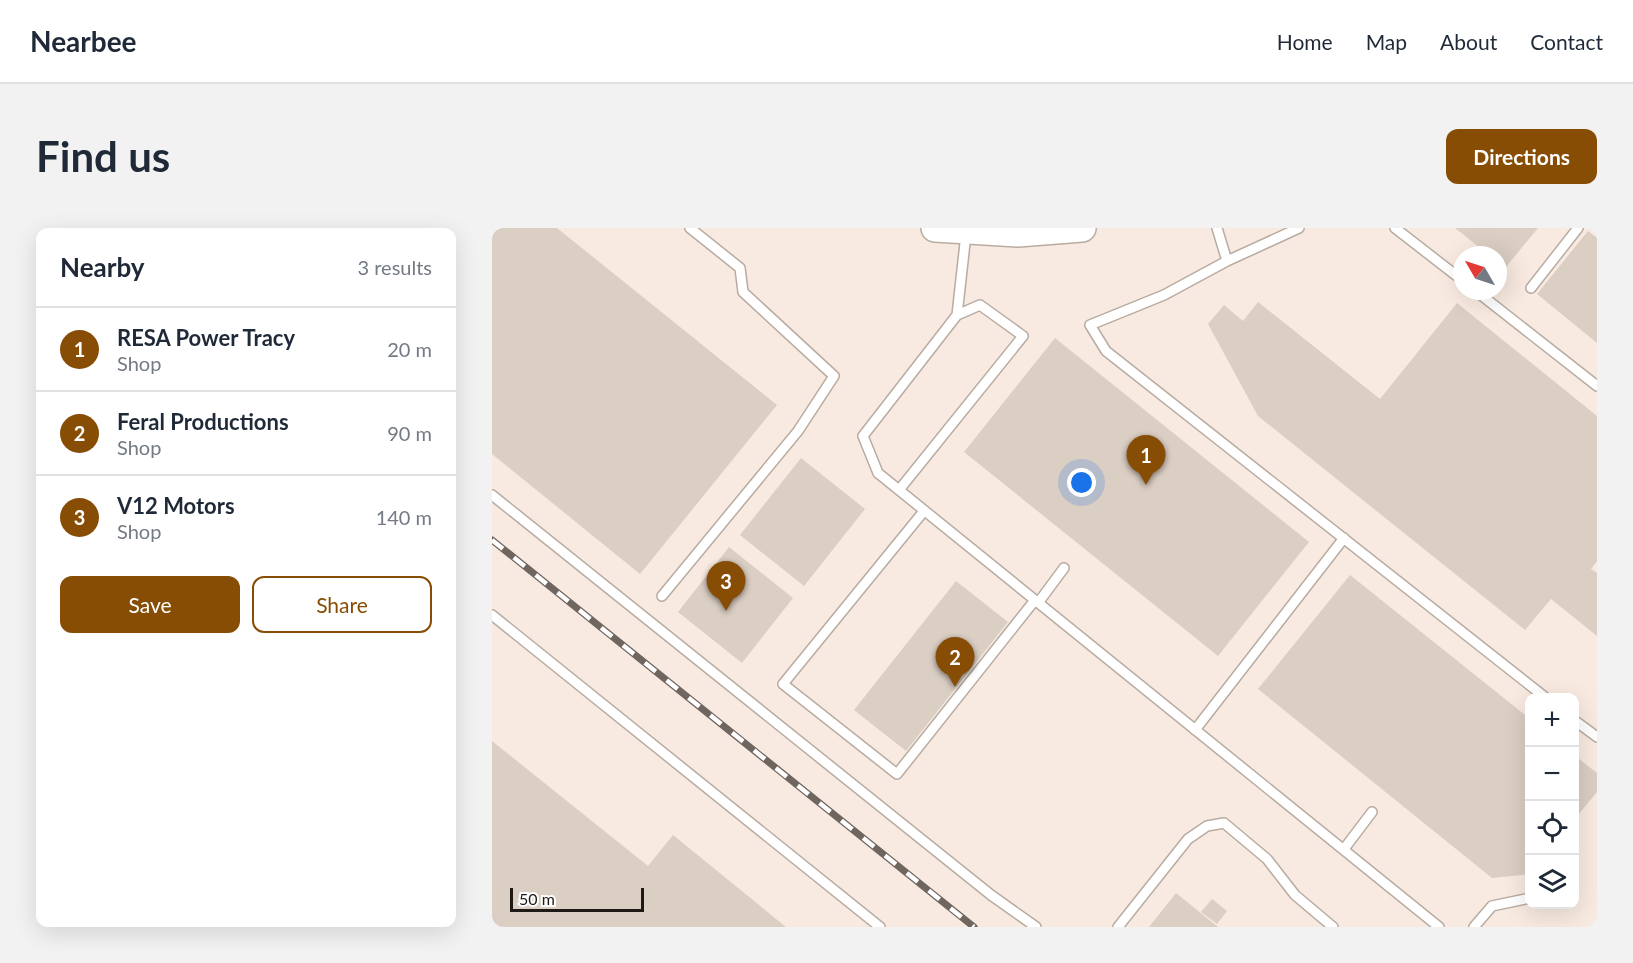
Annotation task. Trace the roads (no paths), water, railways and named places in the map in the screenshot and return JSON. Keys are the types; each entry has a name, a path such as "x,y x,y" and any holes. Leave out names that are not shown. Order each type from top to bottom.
{"main road":[{"path":"935,228 1018,233 1082,228"}],"lane":[{"path":"662,596 798,431 834,376 743,292 740,268 690,228"},
{"path":"1217,228 1227,261"},
{"path":"1299,228 1227,261 1164,296 1090,326 1107,351 1540,693"},
{"path":"1395,228 1453,273"},
{"path":"1531,288 1578,228"},
{"path":"957,315 966,231"},
{"path":"1487,300 1597,386"},
{"path":"899,490 1023,336 980,305 957,315 863,436 878,473 1036,602 1439,927"},
{"path":"492,495 991,895 1036,927"},
{"path":"924,511 783,684 897,774 1064,568"},
{"path":"1195,730 1344,538"},
{"path":"492,615 880,927"},
{"path":"1579,723 1597,738"},
{"path":"1344,849 1372,812"},
{"path":"1118,927 1188,839 1207,826 1224,823 1267,859 1295,895 1333,927"},
{"path":"1474,927 1492,906 1525,899"}],"railway":[{"path":"492,540 974,927"}],"place":[{"name":"RESA Power Tracy","path":"1146,485"},
{"name":"V12 Motors","path":"726,611"},
{"name":"Feral Productions","path":"955,687"}]}
